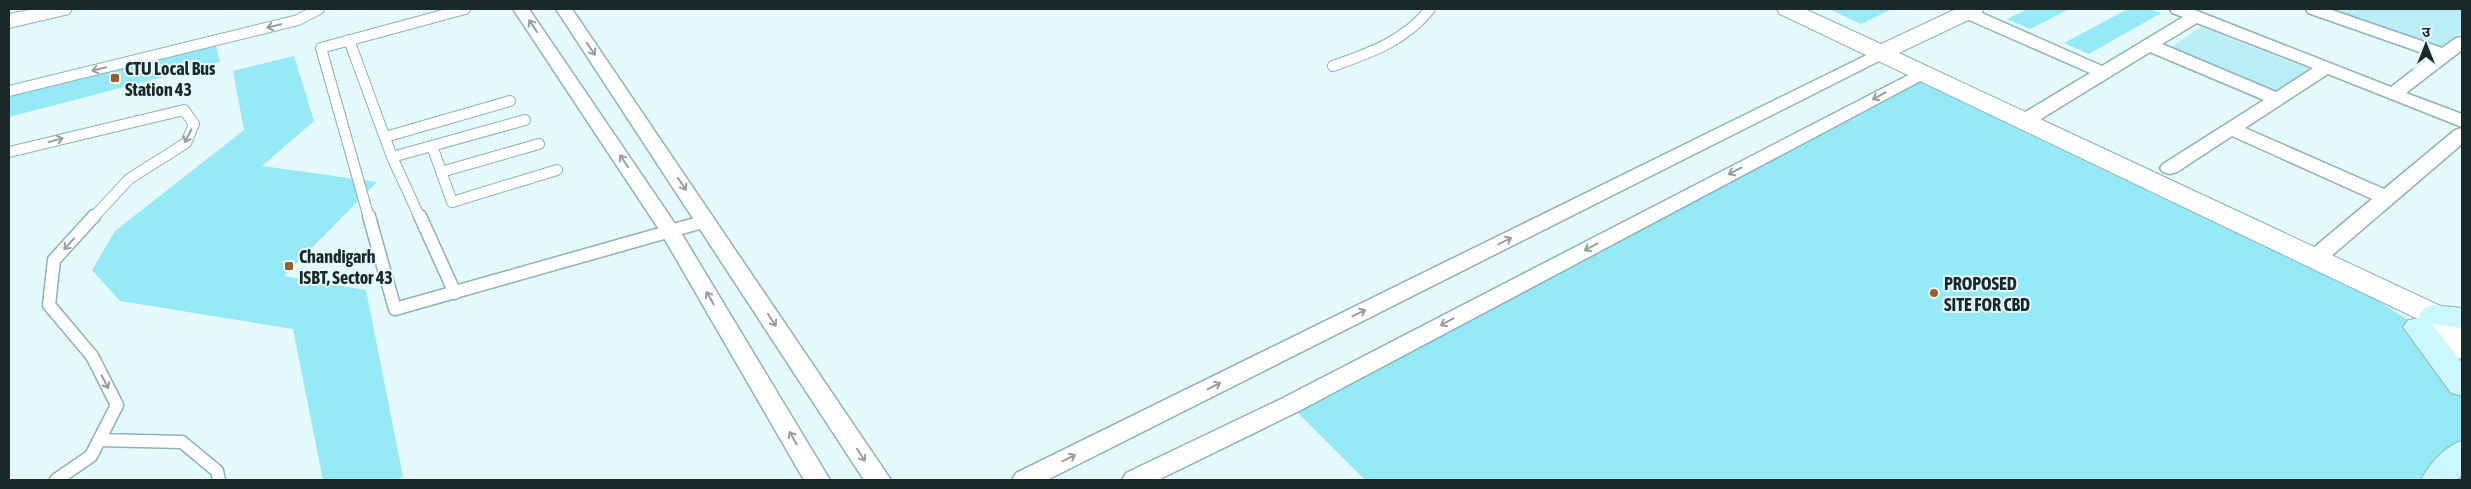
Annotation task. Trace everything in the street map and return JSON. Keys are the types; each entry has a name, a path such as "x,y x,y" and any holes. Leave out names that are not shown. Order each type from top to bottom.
{"main road":[{"path":"2462,318 2426,321 2462,385"},
{"path":"2438,480 2462,454"}],"street":[{"path":"9,21 61,9"},
{"path":"521,9 670,231 817,480"},
{"path":"564,9 878,480"},
{"path":"1788,9 2314,259 2426,321 2462,348"},
{"path":"2178,9 2394,93 2462,122"},
{"path":"2314,9 2444,56"},
{"path":"1025,480 1969,10 2104,73"},
{"path":"2024,121 2196,16"},
{"path":"2394,93 2462,42"},
{"path":"2149,45 2278,99"},
{"path":"2170,168 2327,67"},
{"path":"1135,480 1290,405 1922,73"},
{"path":"2231,129 2387,198"},
{"path":"2314,259 2462,134"},
{"path":"2426,321 2462,328"}],"lane":[{"path":"9,91 298,20 319,9"},
{"path":"465,9 321,48 396,309 706,221"},
{"path":"1333,66 1387,47 1424,18 1430,9"},
{"path":"350,40 392,157 455,293"},
{"path":"385,137 510,101"},
{"path":"9,152 184,110 194,124 186,142 130,179 54,260 49,305 92,356 116,405 91,456 56,480"},
{"path":"392,157 525,120"},
{"path":"441,172 539,144"},
{"path":"432,146 452,202 556,170"},
{"path":"99,440 182,442 217,471 219,480"}],"shaded area":[{"path":"2322,9 2462,9 2462,32 2436,51"},
{"path":"2201,27 2312,70 2279,95 2166,50"}],"building":[{"path":"1829,9 1892,9 1861,24"},
{"path":"2028,9 2069,9 2030,29 2007,19"},
{"path":"2128,9 2149,9 2161,13 2089,54 2064,43"},
{"name":"CTU Local Bus Station 43","path":"215,42 220,62 9,117 9,95"},
{"path":"294,56 314,121 262,166 377,182 284,276 366,290 403,477 395,480 323,480 293,329 120,301 92,270 115,231 244,130 233,71"},
{"name":"PROPOSED SITE FOR CBD","path":"1922,73 2314,259 2418,327 2462,385 2462,450 2435,480 1365,480 1290,405"}],"place":[{"name":"CTU Local Bus Station 43","path":"115,78"},
{"name":"Chandigarh ISBT, Sector 43","path":"289,266"},
{"name":"PROPOSED SITE FOR CBD","path":"1934,293"}]}
